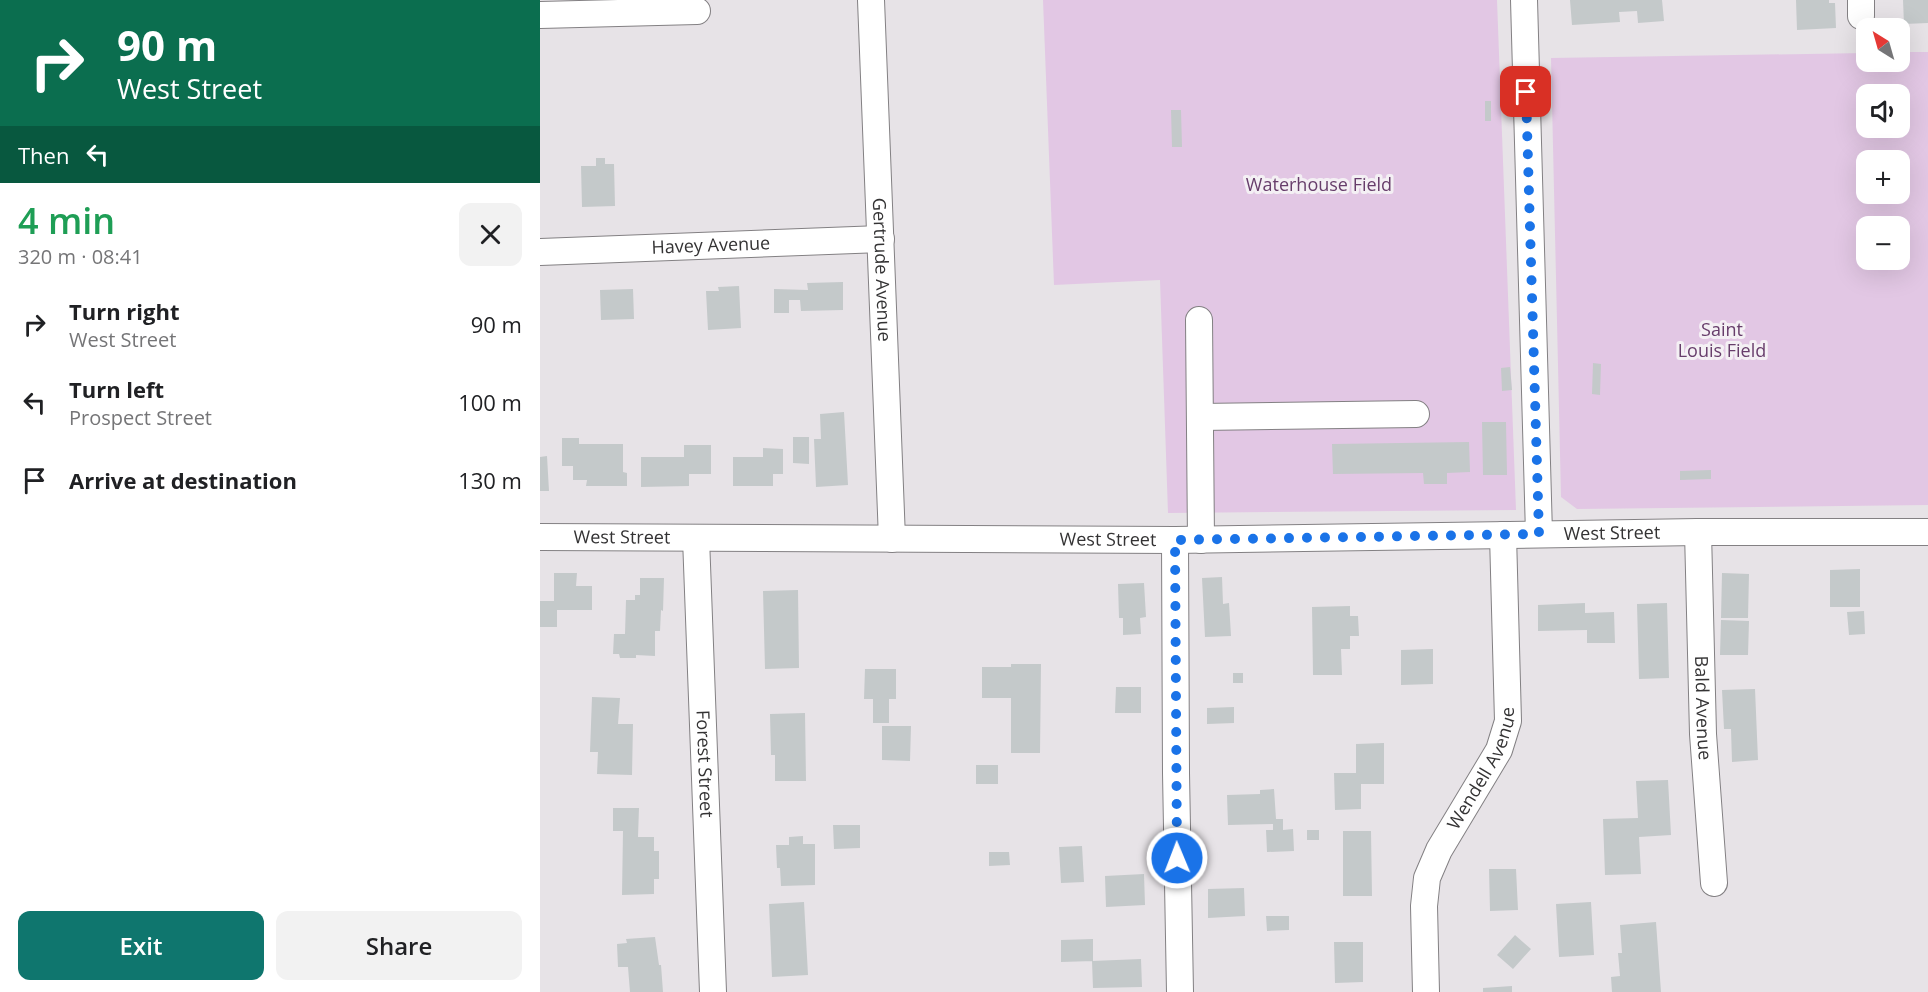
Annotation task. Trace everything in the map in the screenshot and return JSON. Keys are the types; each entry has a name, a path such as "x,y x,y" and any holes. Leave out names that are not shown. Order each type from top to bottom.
{"street":[{"name":"Gertrude Avenue","path":"872,0 892,539"},
{"path":"1524,0 1539,534"},
{"path":"540,15 697,10"},
{"name":"Havey Avenue","path":"540,252 881,239"},
{"path":"1199,320 1201,540"},
{"path":"1200,417 1416,414"},
{"name":"West Street","path":"540,537 1201,540 1698,532 1928,532"},
{"name":"Bald Avenue","path":"1698,532 1703,734 1714,883"},
{"name":"Wendell Avenue","path":"1426,992 1424,906 1427,878 1439,850 1499,750 1508,721 1503,535"},
{"name":"Forest Street","path":"696,538 713,992"},
{"path":"1175,540 1180,992"}],"green space":[{"name":"Waterhouse Field","path":"1043,0 1497,0 1516,510 1168,513 1160,280 1054,285"},
{"name":"Saint Louis Field","path":"1910,52 1928,52 1928,505 1577,509 1561,497 1551,58 1856,53 1856,72 1910,72"}],"building":[{"path":"1570,0 1662,0 1664,21 1638,23 1637,11 1619,12 1620,22 1572,25"},
{"path":"1796,0 1829,0 1829,3 1835,3 1836,28 1797,30"},
{"path":"1903,0 1928,0 1928,23 1910,24 1910,18 1904,18"},
{"path":"1485,101 1491,101 1491,121 1485,121"},
{"path":"1171,110 1181,110 1182,147 1172,147"},
{"path":"596,158 605,158 605,164 614,164 615,206 582,207 581,166 596,166"},
{"path":"843,282 843,310 801,311 800,300 789,300 789,313 774,313 774,289 808,290 807,283"},
{"path":"739,286 741,328 708,330 706,291 719,291 718,287"},
{"path":"633,289 634,319 601,320 600,290"},
{"path":"1593,363 1601,364 1600,395 1592,394"},
{"path":"1510,367 1512,390 1502,391 1501,368"},
{"path":"844,412 848,485 816,487 814,439 821,439 820,414"},
{"path":"1482,422 1506,422 1507,475 1483,475"},
{"path":"793,437 809,437 809,464 793,463"},
{"path":"562,438 579,438 579,444 623,444 623,472 627,473 627,486 586,486 587,480 573,480 573,466 562,466"},
{"path":"1469,442 1470,472 1447,473 1447,484 1424,484 1423,473 1333,474 1332,444"},
{"path":"684,445 711,445 711,474 689,474 689,486 641,487 641,457 684,457"},
{"path":"763,448 783,449 783,474 773,474 773,486 733,486 733,457 763,457"},
{"path":"547,456 549,491 540,491 540,457"},
{"path":"1711,470 1711,479 1680,480 1680,471"},
{"path":"1860,569 1860,607 1830,607 1830,570"},
{"path":"554,573 577,573 576,586 592,586 592,610 557,610 557,627 540,627 540,601 554,601"},
{"path":"1722,573 1749,574 1748,618 1721,618"},
{"path":"1222,577 1223,604 1229,603 1231,636 1205,637 1202,578"},
{"path":"640,578 664,578 660,631 655,631 655,656 636,655 636,658 620,658 619,654 613,654 614,634 625,634 626,600 635,600 635,595 640,595"},
{"path":"1144,583 1146,617 1140,618 1141,634 1123,635 1123,618 1119,618 1118,584"},
{"path":"798,590 799,668 765,669 763,591"},
{"path":"1585,603 1585,613 1614,612 1615,643 1587,643 1587,630 1538,631 1538,605"},
{"path":"1667,603 1669,678 1639,679 1637,604"},
{"path":"1350,606 1350,616 1358,616 1359,636 1350,636 1350,649 1341,649 1342,675 1313,675 1312,607"},
{"path":"1864,611 1865,634 1849,635 1847,612"},
{"path":"1721,620 1749,621 1748,655 1720,655"},
{"path":"1433,649 1433,684 1401,685 1401,650"},
{"path":"1011,664 1041,664 1040,753 1011,753 1011,698 982,698 982,667 1011,667"},
{"path":"865,669 896,669 896,699 889,699 889,723 873,723 873,699 864,699"},
{"path":"1233,673 1243,673 1243,683 1233,683"},
{"path":"1116,687 1141,687 1141,713 1115,713"},
{"path":"1755,689 1758,760 1732,762 1731,729 1724,729 1722,690"},
{"path":"592,697 620,698 618,724 633,724 632,775 597,774 598,752 590,752"},
{"path":"1234,707 1234,723 1207,724 1207,708"},
{"path":"805,713 806,781 775,781 775,755 771,755 770,714"},
{"path":"882,726 911,726 910,761 882,760"},
{"path":"1384,743 1384,784 1361,784 1361,809 1335,810 1334,773 1356,773 1356,744"},
{"path":"976,765 998,765 998,784 976,784"},
{"path":"1668,780 1671,835 1639,837 1641,874 1605,875 1603,819 1638,818 1636,781"},
{"path":"1274,789 1276,819 1283,819 1283,830 1293,829 1294,851 1267,852 1266,830 1273,830 1273,824 1228,825 1227,795 1260,794 1260,790"},
{"path":"613,808 639,808 638,837 654,837 654,851 659,851 659,879 654,879 654,894 622,895 623,831 613,831"},
{"path":"833,825 860,825 860,848 834,849"},
{"path":"1307,830 1319,830 1319,840 1307,840"},
{"path":"1343,831 1371,831 1372,896 1343,896"},
{"path":"803,836 803,844 815,844 815,885 781,886 776,845 789,845 789,837"},
{"path":"1082,846 1084,882 1061,883 1059,847"},
{"path":"989,852 1009,852 1010,865 989,866"},
{"path":"1489,869 1516,869 1518,910 1490,911"},
{"path":"1144,874 1145,905 1106,907 1105,876"},
{"path":"1244,888 1245,916 1208,918 1208,889"},
{"path":"804,902 808,975 772,977 769,904"},
{"path":"1591,902 1594,955 1559,957 1556,904"},
{"path":"1266,916 1289,916 1289,930 1267,931"},
{"path":"1656,922 1661,992 1612,992 1611,977 1620,976 1618,953 1622,953 1620,925"},
{"path":"1515,935 1531,949 1513,969 1497,955"},
{"path":"655,937 659,965 661,965 663,992 630,992 628,967 618,967 617,944 627,943 626,939"},
{"path":"1093,939 1093,961 1061,962 1061,940"},
{"path":"1334,942 1363,942 1363,982 1335,983"},
{"path":"1141,959 1142,987 1093,988 1092,961"},
{"path":"1512,986 1512,992 1483,992 1483,988"}],"route":[{"path":"1177,858 1175,540 1539,534 1526,92"}]}
